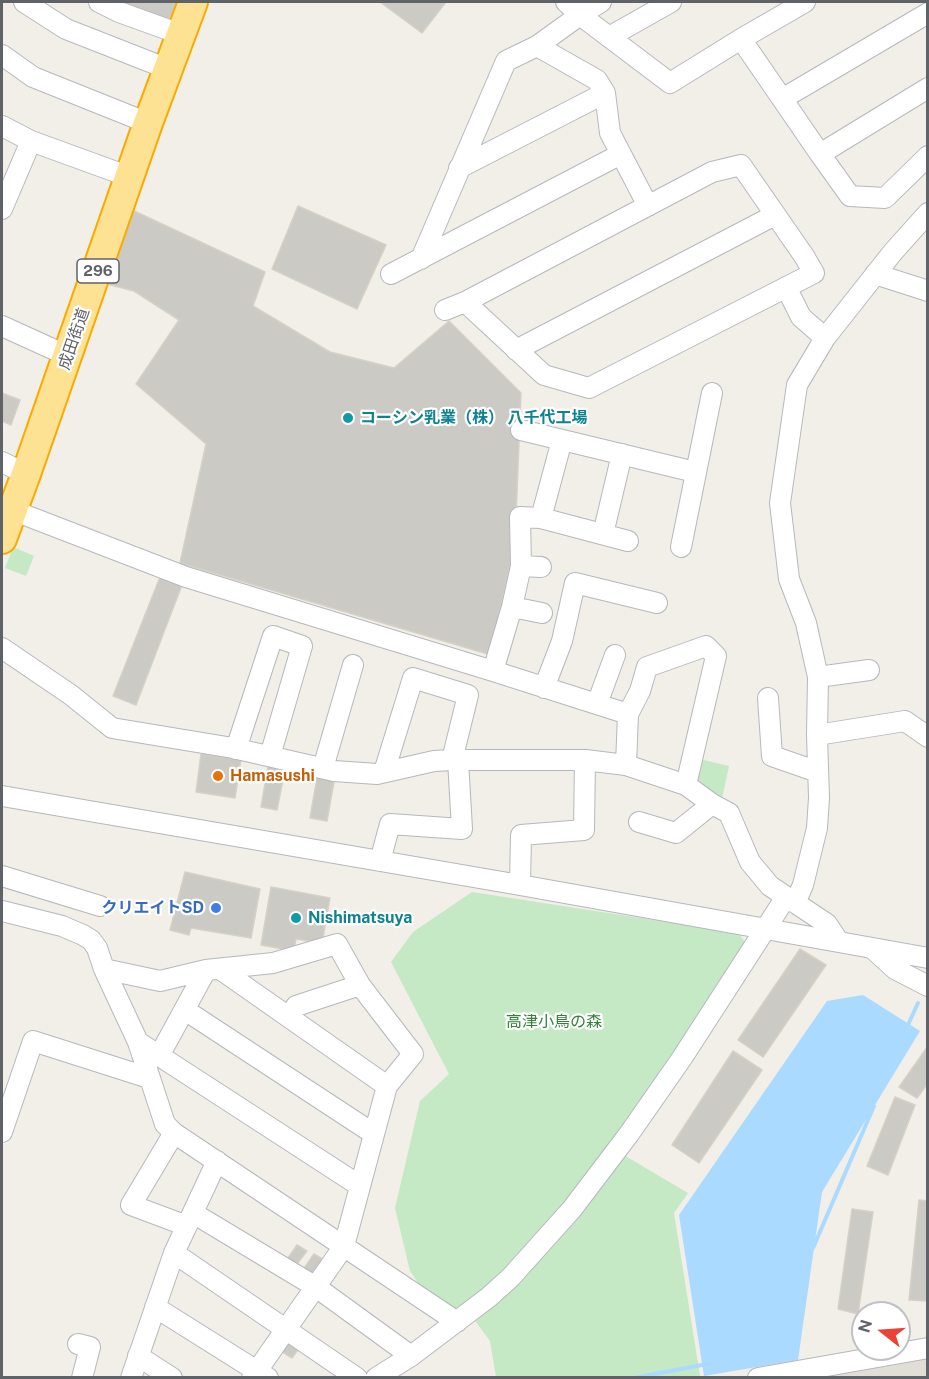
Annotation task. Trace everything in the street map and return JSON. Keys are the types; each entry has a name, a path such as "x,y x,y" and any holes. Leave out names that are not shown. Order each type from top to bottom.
{"highway":[{"name":"成田街道","path":"2,539 12,510 14,468 68,356 148,123 193,2"}],"street":[{"path":"24,2 66,29 168,69"},
{"path":"99,2 119,12 180,34"},
{"path":"421,259 506,61 537,46 573,8 601,2"},
{"path":"609,37 670,2"},
{"path":"573,8 670,83 805,2"},
{"path":"782,99 927,13"},
{"path":"741,39 850,196 885,198 927,156"},
{"path":"537,46 597,80 605,93 610,133 648,206"},
{"path":"2,55 33,77 148,123"},
{"path":"820,154 927,88"},
{"path":"459,168 605,93"},
{"path":"2,126 32,141 130,177"},
{"path":"2,209 32,141"},
{"path":"391,273 621,154"},
{"path":"445,310 465,302 712,172 741,165 814,273 589,388 544,375 465,302"},
{"path":"376,1377 411,1356 457,1322 511,1277 572,1209 629,1134 682,1058 766,929 803,885 817,828 818,676 806,623 789,579 780,503 797,385 825,338 874,274 927,213"},
{"path":"516,350 775,215"},
{"path":"874,274 927,291"},
{"path":"786,287 801,317 825,338"},
{"path":"2,326 68,356"},
{"path":"681,547 712,393"},
{"path":"520,430 695,472"},
{"path":"541,519 562,440"},
{"path":"603,534 622,454"},
{"path":"12,510 186,577 628,714"},
{"path":"493,671 512,607 521,566 520,516 541,519 628,541"},
{"path":"521,566 541,567"},
{"path":"544,688 562,641 575,583 657,603"},
{"path":"512,607 542,613"},
{"path":"236,749 273,636 302,646 270,756"},
{"path":"626,765 628,714 640,691 647,667 706,646 716,656 686,785"},
{"path":"2,648 71,695 112,728 236,749 334,771 377,774 434,760 585,760 626,765 686,785 729,813 750,862 770,886 827,924 839,942"},
{"path":"597,704 615,655"},
{"path":"323,768 353,664"},
{"path":"818,676 869,670"},
{"path":"380,861 390,824 462,829 455,760 468,695 413,678 384,772"},
{"path":"768,698 772,756 818,772"},
{"path":"817,735 905,721 927,737"},
{"path":"520,885 521,835 584,830 585,760"},
{"path":"2,795 927,958"},
{"path":"639,822 676,833 712,804"},
{"path":"2,876 100,906"},
{"path":"2,911 62,926 91,940 97,948 104,969 138,1042 165,1124 174,1133 457,1322"},
{"path":"104,969 160,981 213,970 273,963 337,944 360,985 413,1054 387,1086 344,1246 286,1329 259,1375 155,1307"},
{"path":"873,948 895,969 927,987"},
{"path":"159,1056 185,1010 213,970"},
{"path":"213,970 289,1017 387,1086"},
{"path":"289,1017 296,1006 360,985"},
{"path":"185,1010 374,1134"},
{"path":"2,1132 33,1041 149,1078"},
{"path":"138,1042 360,1186"},
{"path":"174,1133 131,1205 190,1219 316,1287 411,1356"},
{"path":"131,1377 174,1253 217,1161"},
{"path":"174,1253 357,1377"},
{"path":"78,1344 90,1347 82,1377"},
{"path":"758,1377 927,1348"},
{"path":"138,1356 172,1377"}],"shaded area":[{"path":"927,1358 927,1377 819,1377 911,1361"}],"green space":[{"path":"13,547 34,556 26,576 5,568"},
{"path":"695,758 729,766 721,803 689,784"},
{"name":"高津小鳥の森","path":"472,892 738,933 746,943 588,1182 503,1277 457,1314 426,1295 410,1271 395,1208 420,1101 449,1074 391,962 413,932"},
{"path":"622,1154 688,1193 674,1213 700,1376 694,1378 496,1377 490,1341 473,1318"}],"water":[{"path":"863,995 920,1031 822,1192 798,1360 704,1376 679,1215 827,1001"}],"building":[{"path":"119,2 177,2 169,21"},
{"path":"380,2 446,2 422,33"},
{"path":"298,206 386,245 357,309 272,269"},
{"name":"コーシン乳業（株） 八千代工場","path":"132,210 265,272 253,306 330,352 394,368 449,321 521,393 515,541 491,655 180,563 206,444 136,384 179,320 134,291 107,284"},
{"path":"2,393 20,400 11,425 2,421"},
{"path":"160,577 182,585 136,705 113,696"},
{"name":"Hamasushi","path":"201,754 241,760 235,798 196,792"},
{"path":"269,761 286,764 277,810 261,807"},
{"path":"318,772 335,776 327,821 310,818"},
{"name":"クリエイトSD","path":"185,872 260,889 251,938 191,928 189,935 170,930"},
{"name":"Nishimatsuya","path":"271,887 330,898 322,943 296,939 294,951 261,945"},
{"path":"800,949 826,965 763,1057 738,1040"},
{"path":"928,1046 928,1083 917,1098 899,1087"},
{"path":"733,1051 762,1070 699,1163 672,1145"},
{"path":"895,1097 915,1105 888,1175 867,1166"},
{"path":"919,1200 928,1201 928,1301 909,1300"},
{"path":"852,1209 873,1212 860,1301 851,1301 851,1312 838,1309"},
{"path":"297,1245 307,1251 297,1264 288,1258"},
{"path":"314,1254 324,1260 312,1278 302,1271"},
{"path":"289,1339 300,1347 292,1358 281,1351"}],"waterway":[{"path":"907,1027 918,1003"},
{"path":"813,1248 874,1106"},
{"path":"634,1378 707,1364"}],"place":[{"name":"コーシン乳業（株） 八千代工場","path":"348,418"},
{"name":"Hamasushi","path":"218,776"},
{"name":"クリエイトSD","path":"216,908"},
{"name":"Nishimatsuya","path":"296,918"}]}
